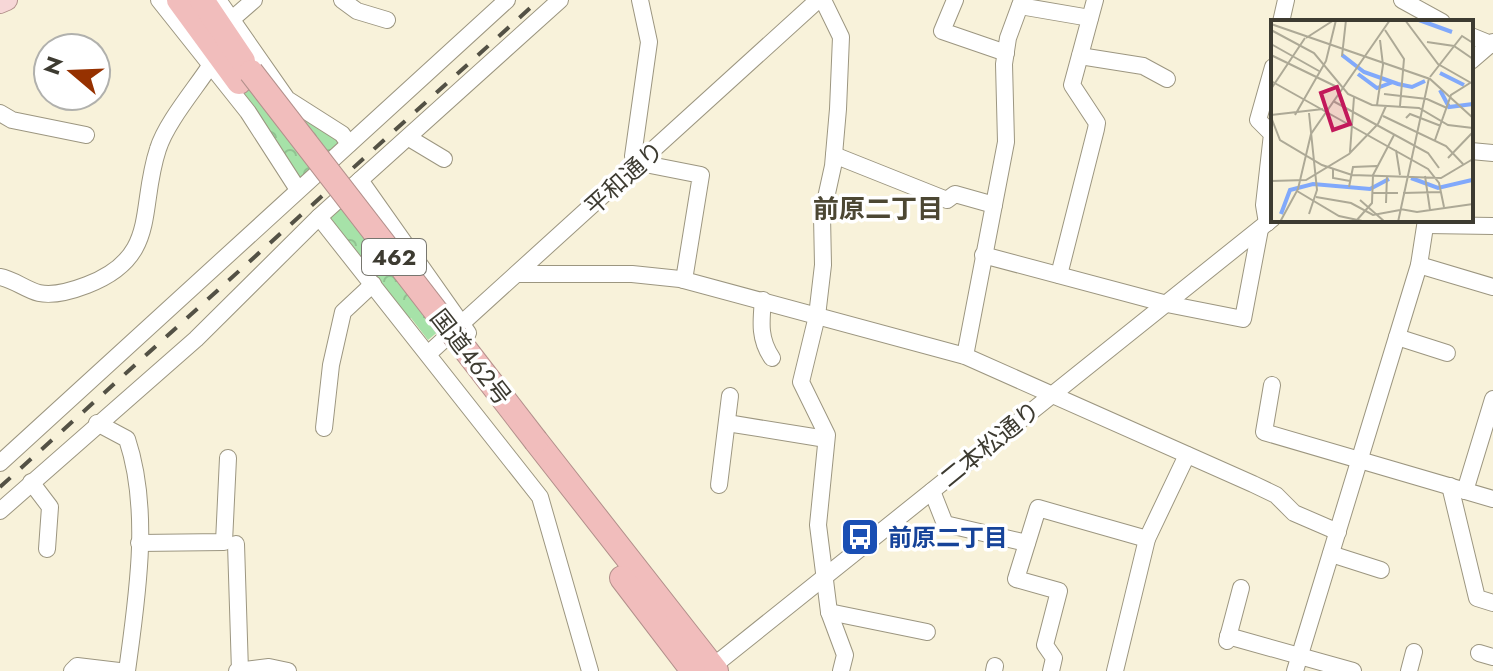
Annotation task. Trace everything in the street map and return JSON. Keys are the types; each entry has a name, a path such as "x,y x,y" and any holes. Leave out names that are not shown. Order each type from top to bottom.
{"highway":[{"name":"国道462号","path":"202,0 245,77"},
{"name":"国道462号","path":"167,2 245,77 707,670"},
{"name":"国道462号","path":"531,446 628,545 707,670"}],"street":[{"path":"218,0 287,99 342,134 349,144"},
{"path":"231,20 254,0"},
{"path":"342,0 357,11 387,20"},
{"path":"0,511 196,339 319,217 560,0"},
{"path":"640,0 649,42 633,156 640,163 701,175 684,280"},
{"path":"821,0 841,37 834,155 822,216 823,265 817,316 801,382 826,439 818,525 825,557 824,577 829,612 845,655 845,669"},
{"name":"平和通り","path":"428,354 821,0"},
{"path":"955,0 942,31 1006,53"},
{"path":"1059,275 1097,123 1072,85 1095,0"},
{"path":"1281,20 1286,0"},
{"path":"0,463 128,349 297,188 504,1"},
{"path":"167,2 210,66 248,112 297,188"},
{"path":"965,356 1006,142 1006,53 1021,3 1090,18"},
{"path":"1411,7 1438,20"},
{"path":"1473,37 1492,44"},
{"path":"1473,59 1492,44"},
{"path":"1080,56 1143,66 1167,79"},
{"path":"0,277 39,293 52,293 83,287 119,272 134,252 143,224 158,147 210,66"},
{"path":"1271,74 1258,120 1271,133"},
{"path":"0,113 12,120 86,135"},
{"path":"409,138 444,159"},
{"path":"983,255 1167,304 1243,319 1266,223 1264,205 1271,143"},
{"path":"1473,151 1493,153"},
{"path":"834,155 947,200 955,194 994,205"},
{"path":"360,180 461,325 628,545"},
{"path":"319,217 540,497 590,671"},
{"path":"1298,663 1419,265 1426,222 1493,226"},
{"name":"二本松通り","path":"707,670 1266,223"},
{"path":"1419,265 1493,287"},
{"path":"517,274 632,274 684,280 965,356 1253,484 1276,495 1294,513 1338,532"},
{"path":"324,428 331,365 343,312 373,284"},
{"path":"763,300 763,346 772,358"},
{"path":"1397,337 1447,353"},
{"path":"1272,385 1264,432 1493,499"},
{"path":"719,485 730,396"},
{"path":"1493,399 1457,488 1477,598 1493,603"},
{"path":"97,423 127,439 137,470 139,543 127,671"},
{"path":"727,423 826,439"},
{"path":"1115,671 1147,539 1187,455"},
{"path":"139,543 224,542 228,458"},
{"path":"31,482 50,507 47,549"},
{"path":"932,491 945,524 1027,543"},
{"path":"1051,671 1054,658 1045,645 1059,591 1016,579 1038,508 1147,539"},
{"path":"236,544 239,671 269,667 288,671"},
{"path":"1331,554 1381,570"},
{"path":"1241,588 1227,638 1298,663 1353,671"},
{"path":"829,612 927,632"},
{"path":"1409,671 1414,652"},
{"path":"72,671 77,666 119,671"}],"green space":[{"path":"265,76 337,134 340,143 299,181 240,97"},
{"path":"361,187 453,319 428,340 411,318 407,319 327,217"}],"railway":[{"path":"0,487 539,0"}],"place":[{"name":"前原二丁目","path":"860,537"}],"district":[{"name":"前原二丁目","path":"878,209"}]}
